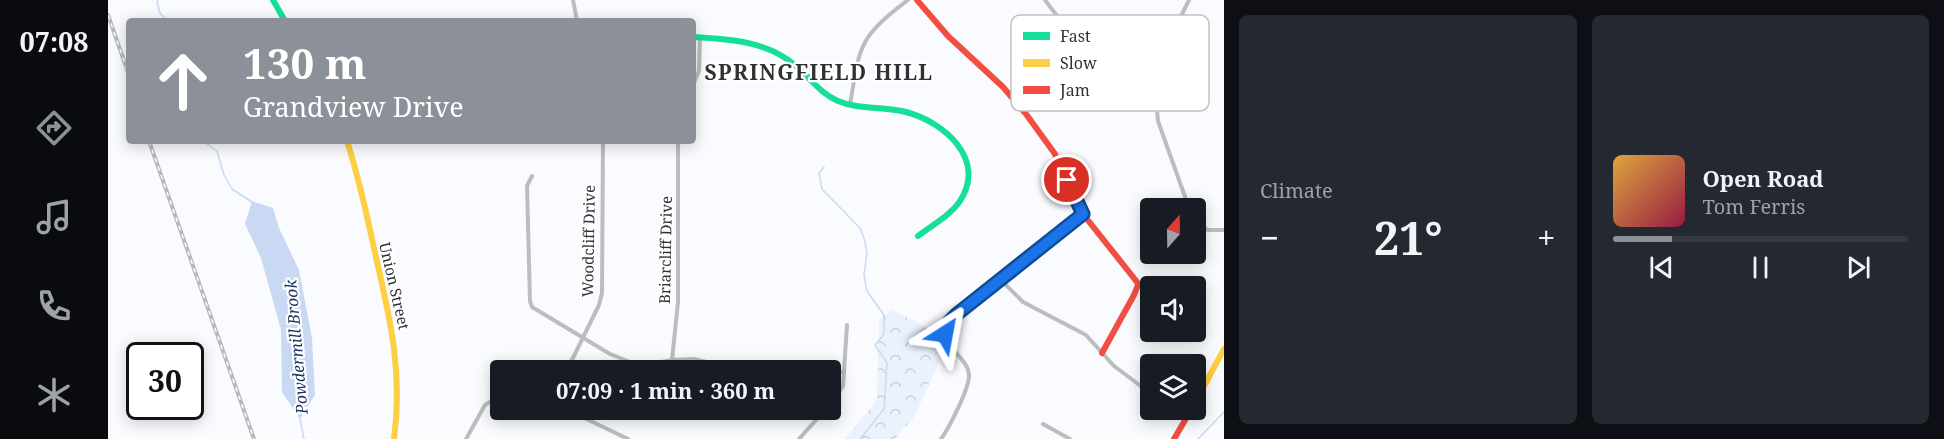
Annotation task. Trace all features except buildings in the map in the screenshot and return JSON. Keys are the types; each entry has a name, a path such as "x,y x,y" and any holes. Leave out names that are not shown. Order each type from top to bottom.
{"street":[{"path":"273,0 283,18"},
{"path":"573,0 577,18"},
{"path":"850,106 858,59 866,39 879,22 908,0"},
{"path":"917,0 948,36 1011,96"},
{"path":"1045,0 1056,15"},
{"path":"1182,15 1189,0"},
{"path":"696,78 699,71 697,37 749,42 775,50 797,66 821,91 834,99 850,106 894,110 914,115 942,129 955,140 962,150 969,171 968,183 964,194 951,210 918,236"},
{"path":"1023,111 1055,154 1083,214 1138,285 1102,353"},
{"path":"1157,111 1158,121 1185,198"},
{"name":"Union Street","path":"348,144 357,172 392,326 399,373 394,439"},
{"name":"Woodcliff Drive","path":"572,360 599,305 602,293 603,144"},
{"name":"Briarcliff Drive","path":"672,360 678,302 678,144"},
{"path":"532,176 527,186 530,304 536,310 584,336 610,354 625,360"},
{"path":"942,439 968,384 969,375 966,365 947,340 945,334 947,325 957,314 1083,214"},
{"path":"1206,229 1224,230"},
{"path":"1000,280 1023,302 1086,335 1114,366 1140,386"},
{"path":"841,389 847,325"},
{"path":"1206,383 1224,350"},
{"path":"672,360 694,358 702,360"},
{"path":"466,439 485,405 490,402"},
{"path":"589,420 628,439"},
{"path":"799,439 816,420"},
{"path":"1174,439 1185,420"},
{"path":"1043,424 1070,439"}],"green space":[{"path":"892,310 939,334 945,350 914,417 895,439 845,439 877,400 879,320"}],"water":[{"path":"252,201 273,208 279,228 299,270 312,338 315,395 300,419 282,392 281,330 261,258 245,224"}],"waterway":[{"name":"Powdermill Brook","path":"158,0 160,13 164,18"},
{"name":"Powdermill Brook","path":"207,144 217,151 224,175 232,189 252,202"},
{"path":"824,167 819,173 822,189 860,228 867,253 864,275 867,291 884,315 884,334 875,345 887,363 884,409 860,439"},
{"path":"1198,439 1224,412"},
{"name":"Powdermill Brook","path":"300,419 304,439"}],"railway":[{"path":"108,15 126,66"},
{"path":"150,144 254,439"}],"traffic: fast":[{"path":"273,0 283,18"},
{"path":"696,37 734,40 760,46 785,58 821,90 838,101 854,106 906,112 934,124 947,133 965,157 968,171 967,186 960,201 951,211 918,236"}],"traffic: slow":[{"path":"348,144 363,197 394,345 397,390 394,439"},
{"path":"1206,382 1224,349"}],"traffic: jam":[{"path":"917,0 948,36 1011,96"},
{"path":"1023,111 1055,154 1083,214 1138,285 1102,353"},
{"path":"1174,439 1185,420"}],"district":[{"name":"SPRINGFIELD HILL","path":"819,73"}],"route":[{"path":"945,334 949,322 957,314 1083,214 1067,180"}]}
